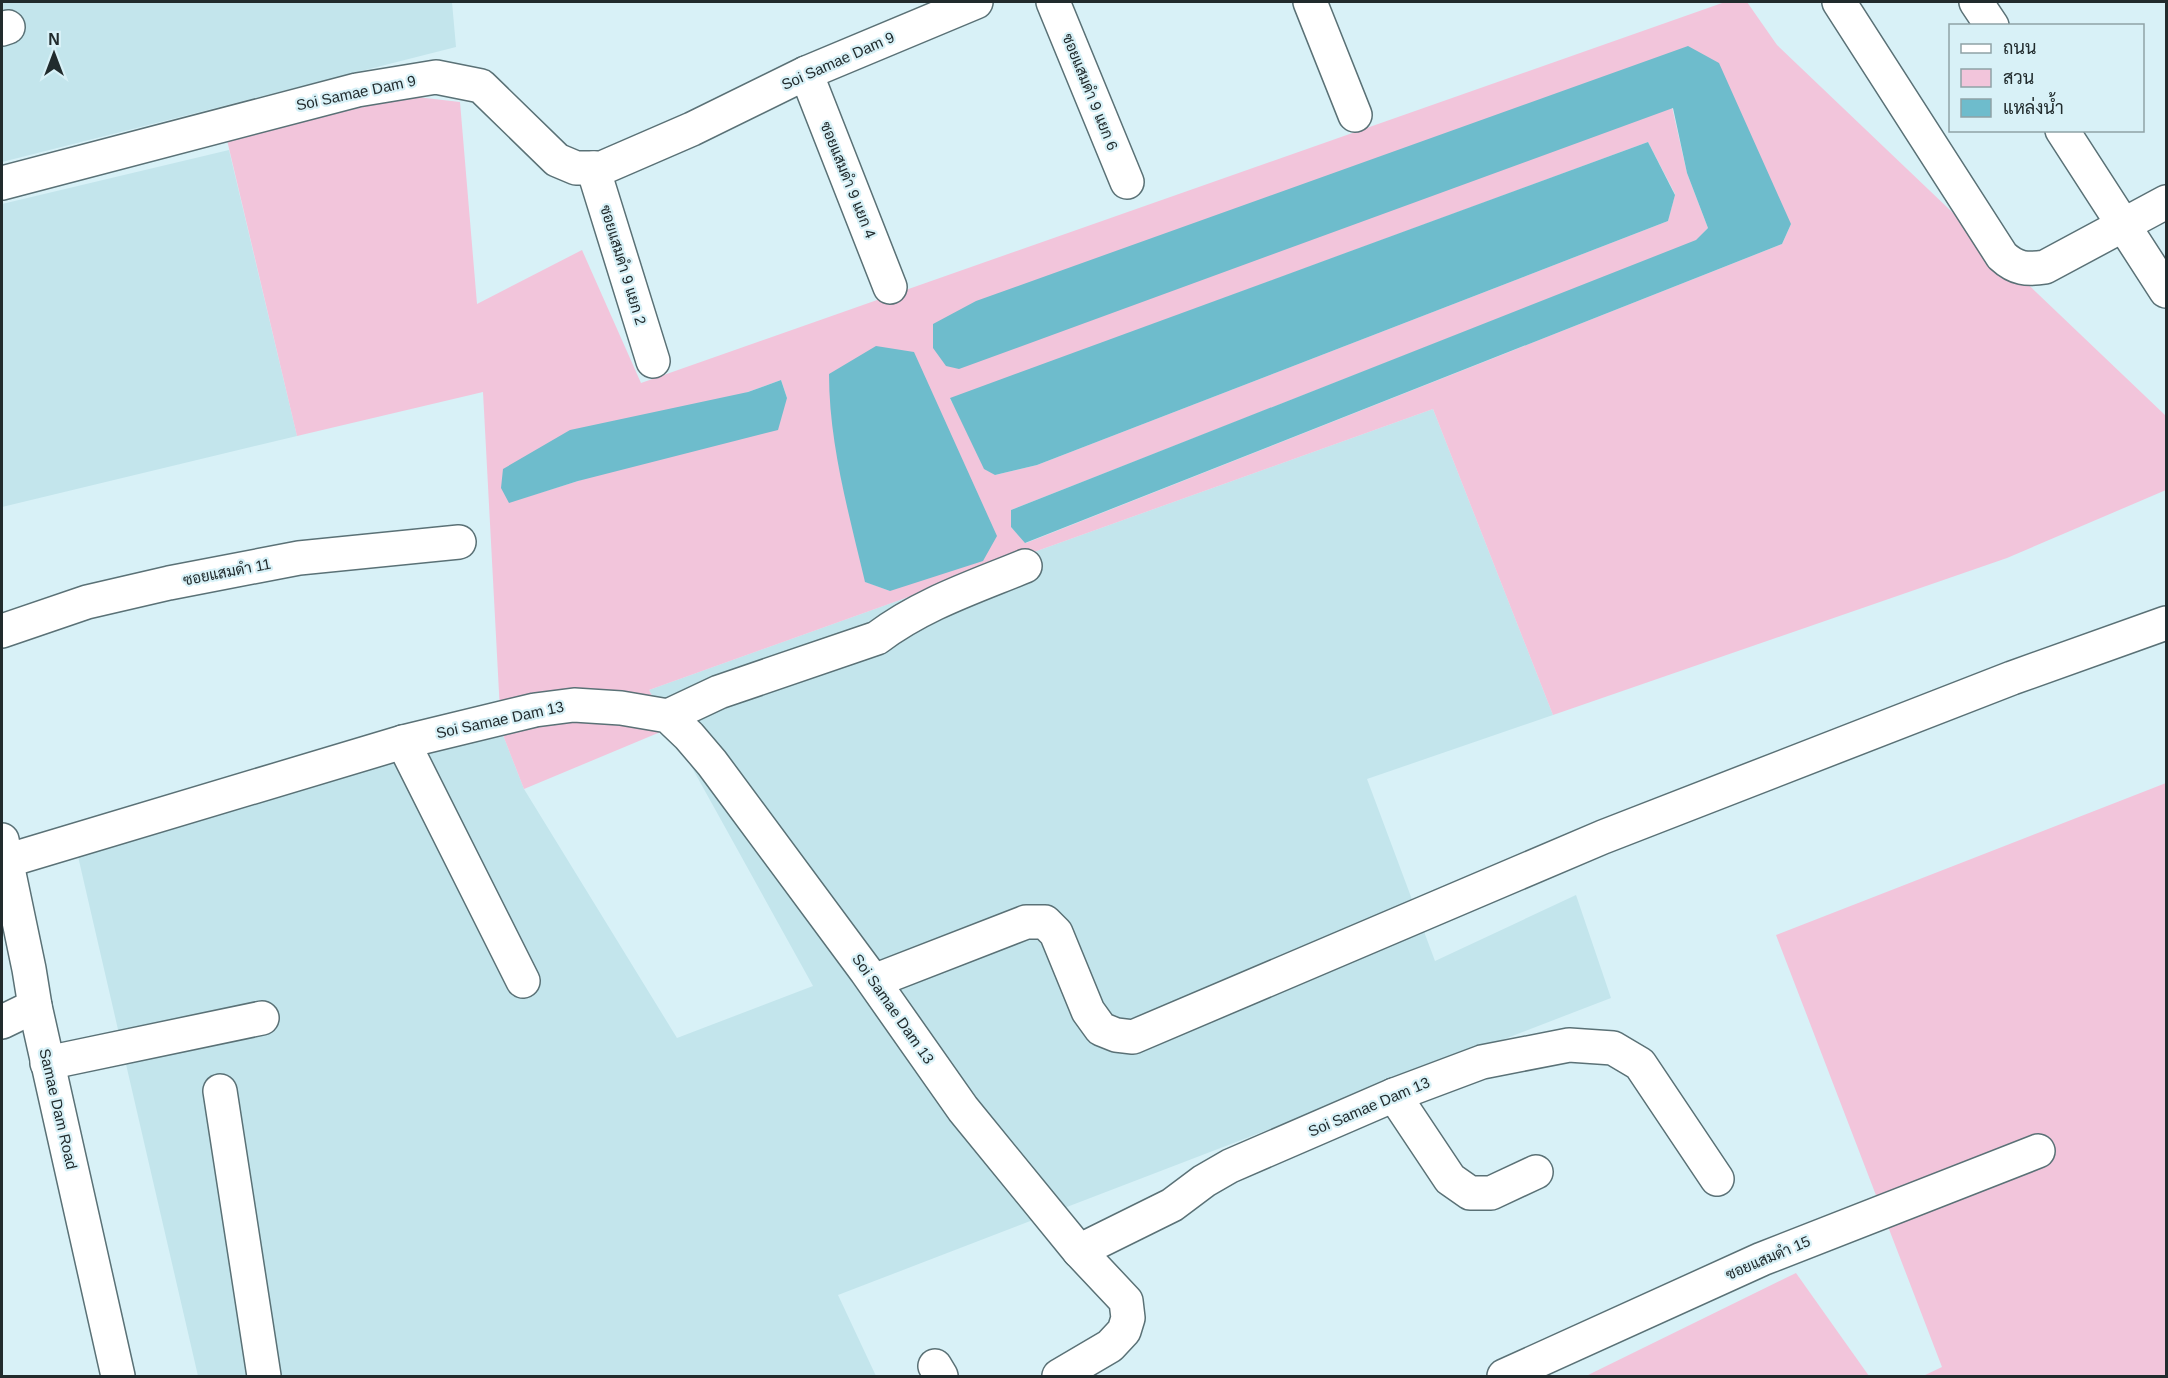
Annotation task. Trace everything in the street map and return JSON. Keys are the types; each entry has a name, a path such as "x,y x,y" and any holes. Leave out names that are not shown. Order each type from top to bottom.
{"street":[{"name":"Soi Samae Dam 9","path":"2,183 357,90 436,77 481,86 557,160 576,168 602,168 692,129 806,73 976,2"},
{"name":"ซอยแสมดำ 9 แยก 6","path":"1053,2 1127,182"},
{"path":"1310,2 1355,115"},
{"path":"1839,2 2002,256 2012,265 2027,270 2046,267 2166,202"},
{"path":"1976,2 1991,24"},
{"name":"ซอยแสมดำ 9 แยก 4","path":"806,73 890,286"},
{"path":"2063,132 2166,291"},
{"name":"ซอยแสมดำ 9 แยก 2","path":"593,168 653,361"},
{"name":"ซอยแสมดำ 11","path":"2,631 87,602 169,583 299,558 459,542"},
{"path":"668,716 720,692 877,638 928,605 1025,566"},
{"path":"874,981 1026,922 1045,922 1056,933 1088,1011 1101,1029 1116,1035 1133,1036 1603,837 2012,678 2166,622"},
{"name":"Soi Samae Dam 13","path":"4,850 403,742 535,710 574,705 621,708 668,716 689,736 711,763 874,981 963,1109 1079,1251 1172,1205 1204,1181 1230,1166 1394,1095 1482,1062 1569,1045 1613,1048 1640,1064 1717,1179"},
{"path":"403,742 523,981"},
{"name":"Samae Dam Road","path":"4,850 47,1063 118,1377"},
{"path":"2,1022 35,1006"},
{"path":"47,1063 262,1018"},
{"path":"220,1091 264,1377"},
{"path":"1394,1095 1450,1179 1470,1193 1491,1193 1536,1172"},
{"name":"ซอยแสมดำ 15","path":"1504,1377 1762,1259 2037,1151"},
{"path":"1059,1377 1110,1346 1124,1331 1128,1318 1126,1301 1079,1251"}],"shaded area":[{"path":"2,2 452,2 456,47 2,162"},
{"path":"229,150 297,436 2,507 2,204"},
{"path":"1433,409 1553,715 1367,779 1435,961 1576,895 1611,998 838,1295 876,1376 198,1376 71,826 501,730 524,789 677,1038 813,986 649,690"}],"green space":[{"path":"1725,2 1747,2 1777,45 2166,416 2166,490 2007,558 1553,715 1433,409 649,690 670,728 524,789 501,730 483,392 297,436 227,140 408,96 460,102 477,304 582,250 641,383","holes":["1672,107 1791,224 1782,244 1026,543 1011,527 1011,510 1696,241 1708,228 1687,173","1648,142 1675,194 1668,221 1037,465 995,475 950,399","781,380 787,398 578,481 510,502 748,392","842,482 890,591 866,582"]},
{"path":"2166,783 2166,1376 1923,1376 1942,1367 1776,935"},
{"path":"1796,1273 1869,1376 1586,1376"}],"water":[{"path":"1688,46 1719,63 1791,224 1782,244 1025,543 1011,527 1011,510 1696,240 1708,228 1687,173 1673,108 959,369 946,366 933,348 933,324 976,301"},
{"path":"1648,142 1675,195 1668,221 1037,465 995,475 984,469 950,398"},
{"path":"876,346 914,352 997,536 983,561 890,591 865,582 836,453 830,400 829,374"},
{"path":"781,380 787,398 778,430 578,481 509,503 501,488 503,469 570,430 748,392"}]}
